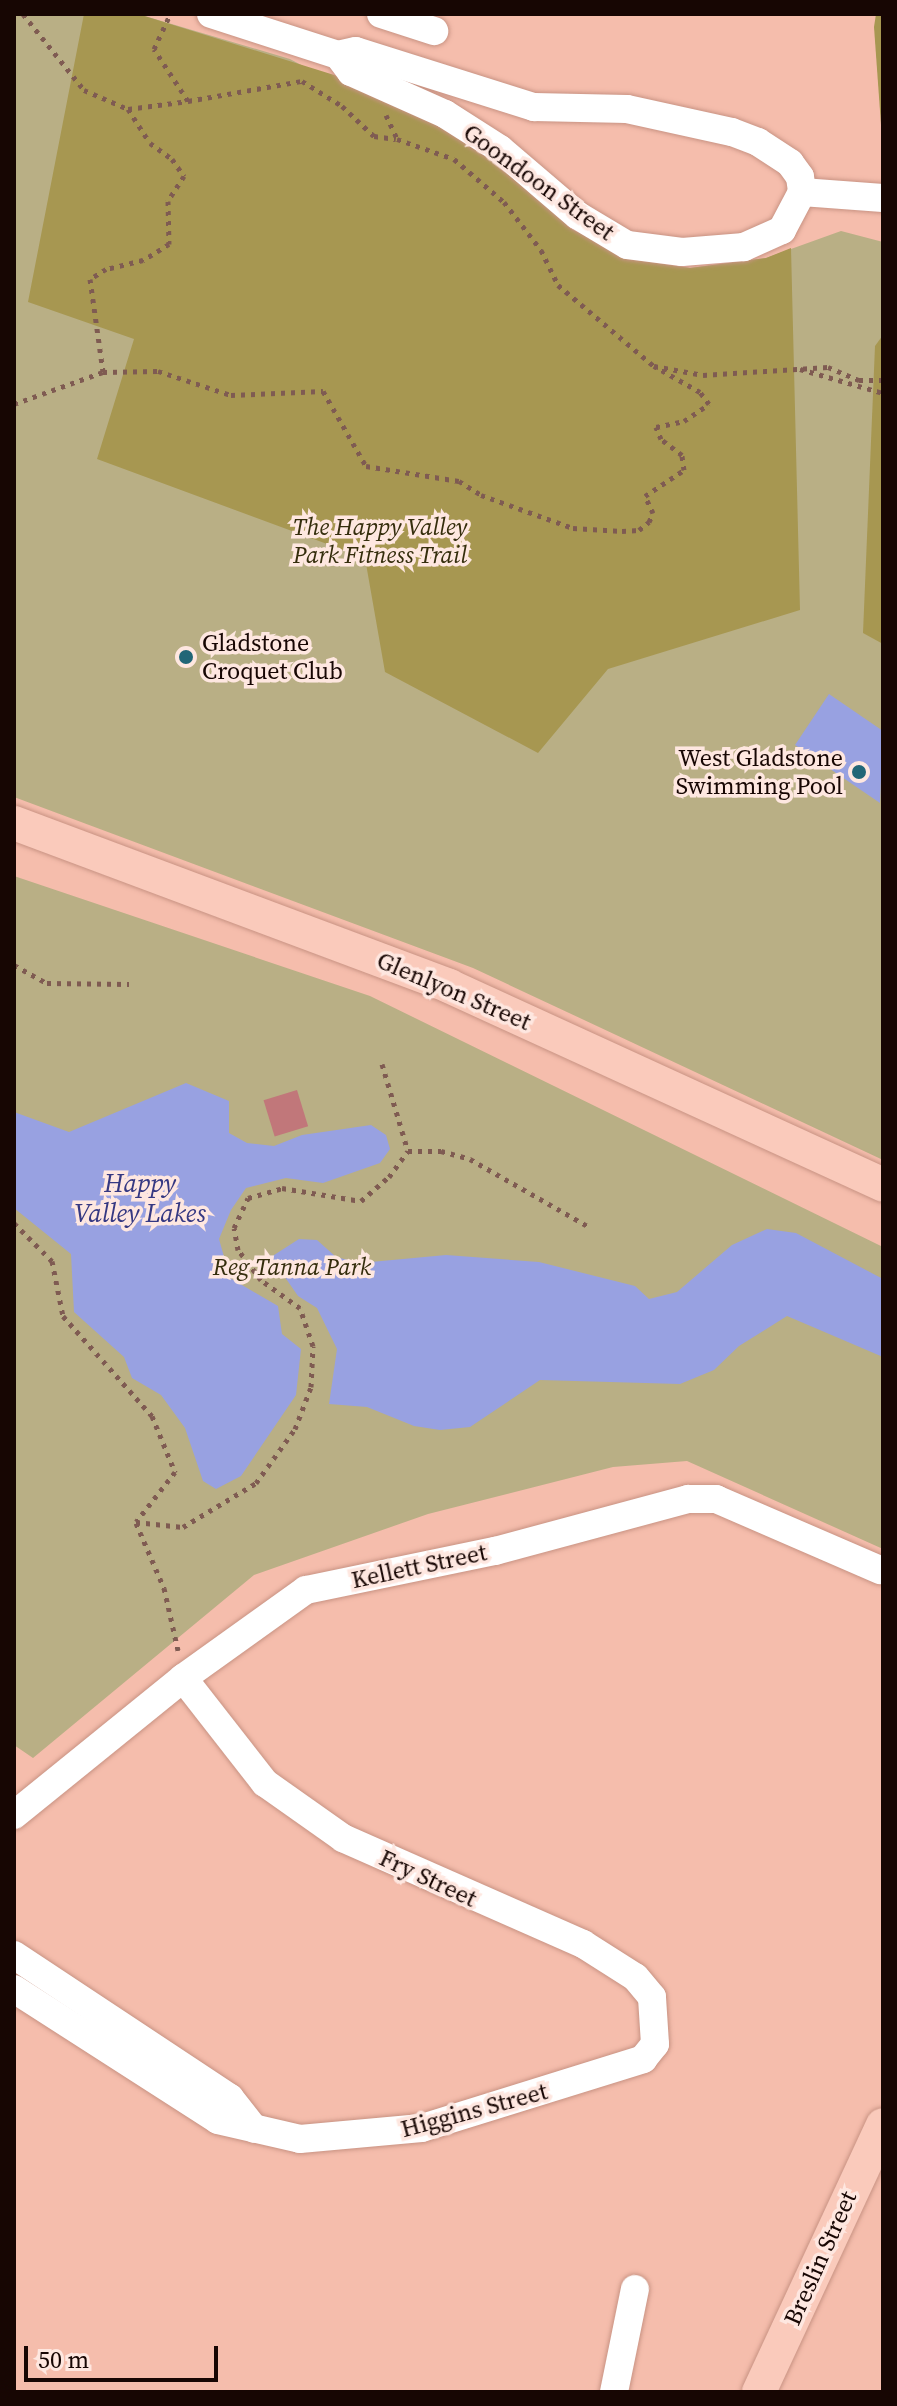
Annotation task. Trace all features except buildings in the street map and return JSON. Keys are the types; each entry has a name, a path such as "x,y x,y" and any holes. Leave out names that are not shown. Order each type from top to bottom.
{"main road":[{"name":"Glenlyon Street","path":"14,823 449,986 883,1185"},
{"name":"Breslin Street","path":"759,2392 883,2125"}],"street":[{"name":"Goondoon Street","path":"211,14 338,55 356,51 534,107 627,109 732,132 758,142 790,163 800,177 802,192 782,230 744,247 682,252 627,245 577,215 500,149 445,114 351,72 338,55"},
{"path":"381,14 434,31"},
{"path":"802,192 883,198"},
{"name":"Kellett Street","path":"14,1815 183,1678 306,1590 495,1551 688,1499 716,1499 880,1570"},
{"name":"Fry Street","path":"183,1678 265,1783 293,1805 343,1838 583,1944 635,1977 652,1997 656,2024 655,2044 643,2059"},
{"path":"14,1955 230,2098 254,2129"},
{"name":"Higgins Street","path":"14,1989 218,2120 300,2139 422,2128 643,2059"},
{"path":"614,2392 635,2289"}],"path":[{"path":"14,404 103,372 158,371 231,395 323,391 366,466 459,481 481,495 573,528 622,531 639,530 649,522 653,513 645,496 684,470 682,455 661,439 656,427 684,421 709,404 700,392 654,366 558,285 541,250 504,202 454,159 397,139 374,136 342,106 302,81 128,109 84,90 23,14"},
{"path":"170,14 154,49 188,101"},
{"path":"380,85 382,106 397,139"},
{"path":"103,372 90,279 106,269 143,260 169,244 168,201 184,176 172,159 150,143 128,109"},
{"path":"654,366 703,375 828,367 859,380 883,380"},
{"path":"792,367 883,393"},
{"path":"14,965 47,983 129,984"},
{"path":"382,1064 408,1151"},
{"path":"136,1522 183,1527 256,1483 295,1429 311,1387 313,1346 300,1308 261,1280 238,1250 234,1228 248,1198 282,1188 361,1201 408,1151 441,1151 470,1159 589,1227"},
{"path":"14,1223 52,1261 63,1316 152,1416 175,1472 136,1522"},
{"path":"136,1522 164,1588 183,1678"}],"green space":[{"name":"The Happy Valley Park Fitness Trail","path":"14,14 138,14 290,59 538,192 571,229 636,260 690,268 766,258 841,231 883,242 883,1160 473,968 14,797"},
{"path":"84,14 138,14 363,84 497,158 571,229 636,260 690,268 766,258 791,248 800,610 608,669 538,753 385,672 365,558 97,459 134,339 28,302"},
{"path":"876,14 883,14 883,153 874,27"},
{"path":"883,335 883,644 863,633 875,346"},
{"name":"Reg Tanna Park","path":"14,876 370,996 883,1247 883,1549 687,1461 613,1467 428,1514 254,1575 33,1758 14,1745"}],"water":[{"name":"West Gladstone Swimming Pool","path":"829,694 883,731 880,803 795,745"},
{"name":"Happy Valley Lakes","path":"186,1083 229,1101 229,1133 247,1143 274,1146 302,1135 371,1125 386,1135 390,1149 380,1163 323,1183 286,1178 246,1188 231,1210 219,1239 230,1278 278,1306 282,1334 301,1349 296,1395 241,1476 216,1489 203,1481 185,1428 161,1395 132,1378 124,1357 74,1312 71,1254 14,1208 14,1112 69,1132"},
{"name":"Happy Valley Lakes","path":"767,1229 796,1233 883,1279 883,1357 787,1316 739,1346 714,1370 680,1384 540,1380 470,1427 440,1430 414,1426 367,1407 329,1404 337,1349 317,1308 298,1296 271,1257 299,1239 317,1240 336,1257 360,1263 446,1255 539,1262 635,1286 649,1299 677,1292 732,1245"}],"place":[{"name":"Gladstone Croquet Club","path":"186,657"},
{"name":"West Gladstone Swimming Pool","path":"859,772"}]}
